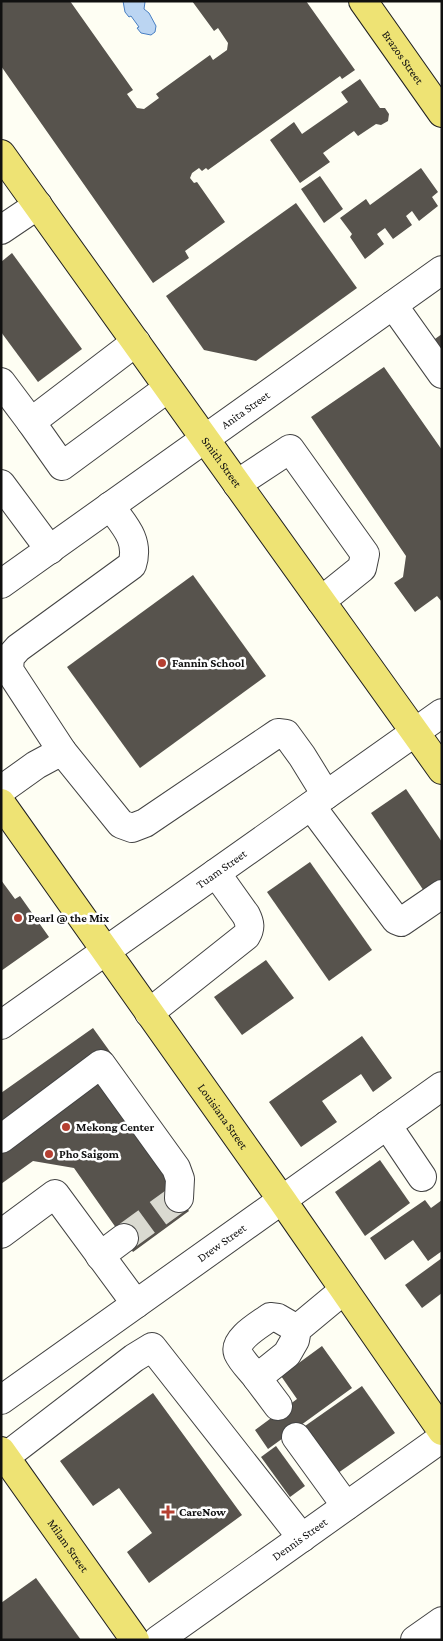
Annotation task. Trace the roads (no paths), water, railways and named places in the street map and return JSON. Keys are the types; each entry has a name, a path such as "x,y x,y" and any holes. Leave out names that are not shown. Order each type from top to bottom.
{"main road":[{"name":"Brazos Street","path":"363,1 442,113"},
{"name":"Smith Street","path":"1,154 442,770"},
{"name":"Louisiana Street","path":"1,803 282,1200 442,1431"},
{"name":"Milam Street","path":"3,1454 135,1640"}],"street":[{"path":"1,230 38,204"},
{"name":"Anita Street","path":"1,584 442,270"},
{"path":"393,305 442,374"},
{"path":"31,422 136,342"},
{"path":"1,382 62,466 168,388"},
{"path":"237,484 290,449 296,457 365,554 362,568 321,601"},
{"path":"1,484 50,550"},
{"path":"110,506 131,535 135,554 132,565 18,648 10,657 9,670 62,751 121,824 132,828 145,823 278,732 286,734 302,756 319,800 396,920 401,922 442,894"},
{"name":"Tuam Street","path":"1,1026 442,713"},
{"path":"1,790 36,765 62,751"},
{"path":"149,1013 246,936 250,930 246,915 216,873"},
{"path":"1,1139 101,1064 176,1168 180,1179 179,1198"},
{"name":"Drew Street","path":"1,1400 442,1086"},
{"path":"387,1125 422,1177"},
{"path":"1,1234 55,1194 136,1304"},
{"path":"100,1256 124,1238"},
{"path":"257,1378 287,1354 295,1340 298,1328 344,1290"},
{"path":"278,1406 238,1352 238,1346 241,1339 270,1317 278,1318 298,1328"},
{"path":"108,1324 134,1358"},
{"path":"3,1454 134,1358 152,1347 302,1538"},
{"path":"296,1437 346,1506"},
{"name":"Dennis Street","path":"158,1640 442,1438"},
{"path":"415,1640 442,1621"}],"water":[{"path":"123,1 144,1 144,9 149,13 156,26 155,32 151,35 141,33 131,16 129,17 125,12"}],"tunnel":[{"path":"124,1238 179,1198"}],"place":[{"name":"Fannin School","path":"162,663"},
{"name":"Pearl @ the Mix","path":"18,918"},
{"name":"Mekong Center","path":"66,1127"},
{"name":"Pho Saigom","path":"49,1154"},
{"name":"CareNow","path":"168,1512"}]}
